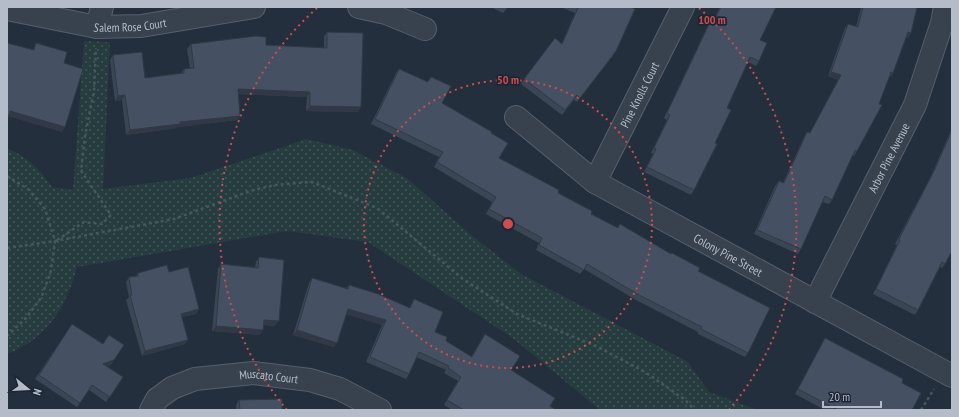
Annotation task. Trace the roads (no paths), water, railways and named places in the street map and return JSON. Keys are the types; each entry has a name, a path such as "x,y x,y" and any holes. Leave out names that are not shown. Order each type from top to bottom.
{"street":[{"name":"Salem Rose Court","path":"7,9 99,17 141,26 254,7"},
{"path":"359,7 386,13 425,29"},
{"name":"Pine Knolls Court","path":"595,182 683,7"},
{"name":"Arbor Pine Avenue","path":"815,302 915,104 942,23 944,7"},
{"name":"Colony Pine Street","path":"516,117 595,182 952,376"},
{"name":"Muscato Court","path":"154,404 172,388 195,379 252,373 310,380 340,389 380,410"}]}
